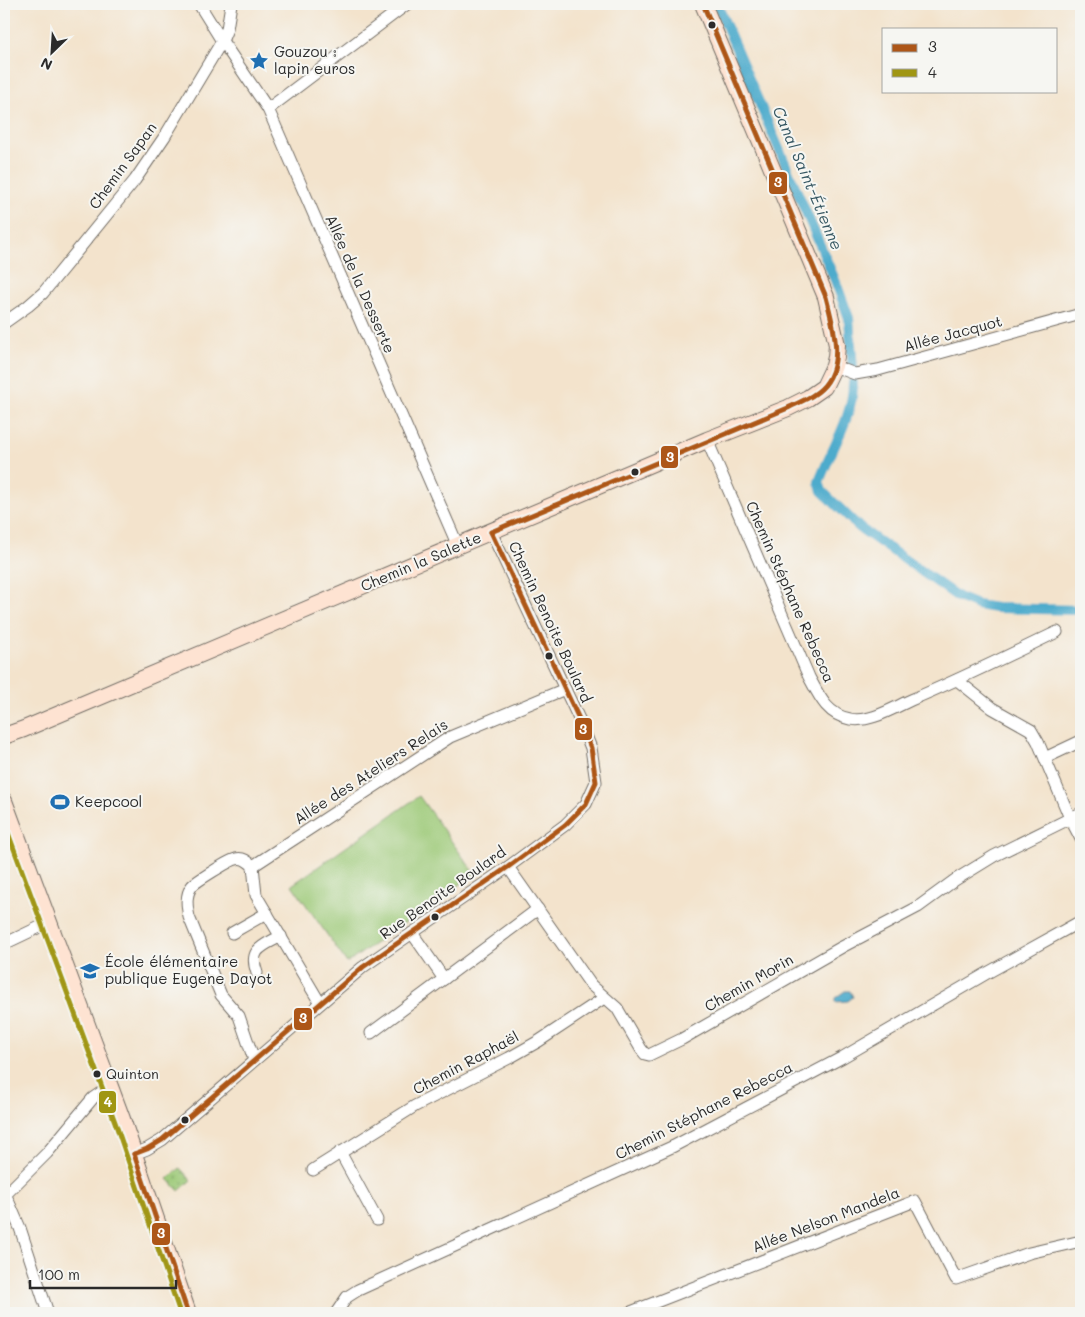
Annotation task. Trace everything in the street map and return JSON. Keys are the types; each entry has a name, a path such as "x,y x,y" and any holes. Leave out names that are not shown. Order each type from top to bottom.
{"street":[{"name":"Allée de la Desserte","path":"200,4 222,41 268,109 458,546"},
{"name":"Chemin Sapan","path":"4,323 43,293 135,180 165,136 222,41 227,29 231,4"},
{"path":"268,109 407,4"},
{"name":"Chemin la Salette","path":"4,736 808,398 824,386 834,366 837,345 826,297 703,4"},
{"name":"Allée Jacquot","path":"834,366 855,374 878,370 1081,314"},
{"name":"Chemin Stéphane Rebecca","path":"707,440 809,677 822,703 839,716 857,720 874,716 957,680 1057,632"},
{"name":"Chemin Benoite Boulard","path":"492,532 591,748 596,782"},
{"path":"957,680 992,708 1031,730 1081,839"},
{"name":"Allée des Ateliers Relais","path":"253,866 450,737 565,688"},
{"name":"Chemin la Salette","path":"4,744 24,729"},
{"path":"1045,758 1081,741"},
{"name":"Rue Benoite Boulard","path":"134,1154 148,1149 162,1140 363,967 508,867 565,825 586,804 596,782"},
{"path":"4,800 134,1154 188,1313"},
{"name":"Chemin Morin","path":"508,867 591,985 617,1008 640,1050 645,1054 653,1054 842,947 918,907 955,880 994,856 1081,813"},
{"path":"254,1060 239,1016 221,995 189,917 187,904 191,886 236,859 246,860 253,866 256,895 320,1003"},
{"path":"371,1033 538,909"},
{"path":"232,933 267,913"},
{"name":"Chemin Stéphane Rebecca","path":"336,1313 347,1297 358,1290 674,1146 843,1057 1081,921"},
{"path":"4,944 48,923"},
{"path":"412,933 444,979"},
{"path":"256,973 253,963 259,948 281,936"},
{"name":"Chemin Raphaël","path":"313,1170 415,1106 539,1041 604,998"},
{"path":"48,1313 20,1228 4,1194 47,1153 93,1098 109,1087"},
{"path":"340,1152 377,1220"},
{"name":"Allée Nelson Mandela","path":"628,1313 915,1201 956,1279 1029,1253 1081,1242"}],"green space":[{"path":"419,796 475,874 347,963 292,885"},
{"path":"180,1168 191,1180 179,1191 168,1179"}],"water":[{"path":"845,991 850,991 853,997 848,1001 835,1002 835,998"}],"waterway":[{"name":"Canal Saint-Étienne","path":"717,4 835,280 849,318 853,370"},
{"name":"Canal Saint-Étienne","path":"853,383 852,396 845,421 819,482 822,491 860,528 958,597 977,605 996,608 1081,610"}],"transit line":[{"name":"3","path":"491,532 788,408 810,397 821,389 829,379 833,368 836,344 826,297 703,4"},
{"name":"3","path":"134,1154 162,1140 363,967 508,867 565,825 586,804 596,782 591,748 491,532"},
{"name":"4","path":"4,822 115,1122 180,1313"},
{"name":"3","path":"134,1154 188,1313"}],"place":[{"name":"Gouzou : lapin euros","path":"259,61"},
{"name":"Keepcool","path":"60,802"},
{"name":"École élémentaire publique Eugene Dayot","path":"90,971"},
{"name":"Quinton","path":"97,1074"}]}
